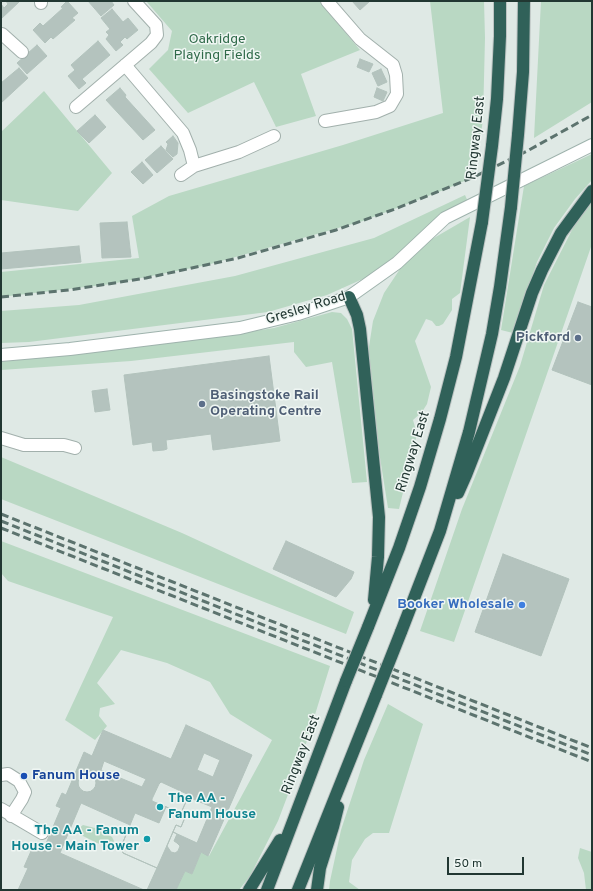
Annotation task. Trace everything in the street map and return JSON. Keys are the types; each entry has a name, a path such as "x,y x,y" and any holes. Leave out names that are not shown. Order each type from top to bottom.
{"highway":[{"name":"Ringway East","path":"267,890 399,548 422,480 440,419 456,357 482,222 497,99 500,36 498,1"},
{"path":"523,72 524,1"},
{"path":"440,531 469,432 488,349 500,287 511,207 529,1"},
{"path":"298,890 440,531 476,450 504,378 532,293 561,234 592,191"},
{"path":"349,297 357,315 360,329 379,517 378,557 370,622"},
{"path":"317,890 320,868 333,827 345,774"},
{"path":"249,890 297,812"}],"street":[{"path":"76,107 151,43 157,35 156,25 134,1"},
{"path":"325,120 376,112 390,106 397,94 396,75 393,65 360,39 327,1"},
{"path":"1,35 2,34 22,52"},
{"path":"126,65 183,133 190,150 194,166"},
{"path":"181,175 194,166 239,152 274,136"},
{"name":"Gresley Road","path":"1,355 70,349 240,328 298,314 349,297 397,263 445,218 592,145"},
{"path":"1,438 24,446 64,445 75,448"},
{"path":"1,775 8,774 19,781 25,792 22,800 6,812 42,833"}],"green space":[{"name":"Oakridge Playing Fields","path":"146,1 319,1 360,50 301,74 316,116 276,127 254,82 188,113 149,69 168,50 172,31"},
{"path":"430,1 484,1 485,38 483,120 474,177 363,221 207,265 111,284 1,297 1,272 139,258 132,216 169,196 343,145 443,113"},
{"path":"541,1 592,1 592,102 534,138"},
{"path":"44,91 112,173 78,211 1,200 1,132"},
{"path":"592,154 592,180 575,199 554,228 537,262 513,333 501,330 524,186"},
{"path":"465,195 469,204 365,278 327,295 268,312 29,342 1,343 1,311 79,305 235,276 374,238"},
{"path":"592,202 592,244 454,642 420,631 462,509 520,366 544,285 574,226"},
{"path":"470,217 460,293 452,299 452,310 443,324 436,326 432,321 426,319 415,341 431,387 427,404 422,412 413,420 417,434 399,509 388,508 375,426 368,353 373,321 384,293 400,269 427,242"},
{"path":"332,312 341,313 347,319 352,329 367,482 352,483 332,362 306,367 294,352 294,342 131,361 1,370 1,362 223,336 274,328"},
{"path":"1,457 182,533 354,612 346,634 1,499"},
{"path":"1,541 330,666 301,760 278,821 250,876 239,890 176,890 185,871 192,874 201,852 209,856 272,740 230,714 210,682 167,663 121,650 97,683 115,704 100,708 99,716 107,726 95,740 65,720 113,617 8,581 1,573"},
{"path":"388,704 423,724 389,833 373,833 365,839 352,860 349,882 360,890 329,890 341,830 364,760"},
{"path":"83,825 99,829 112,837 114,841 110,847 97,843 79,834 78,829"},
{"path":"580,848 592,852 592,890 586,890 584,873 578,858"}],"building":[{"path":"6,1 19,2 2,18 1,4 4,8 8,4"},
{"path":"67,1 78,13 72,18 75,20 53,39 51,37 45,43 33,30 40,23 43,26 63,8 61,7"},
{"path":"88,1 111,1 114,5 101,16"},
{"path":"352,1 370,1 360,10"},
{"path":"112,9 123,22 128,18 138,30 127,39 125,37 120,42 123,45 116,51 106,39 109,35 106,32 110,29 101,18"},
{"path":"98,41 110,55 82,79 86,83 79,89 68,76 75,70 71,65"},
{"path":"37,45 47,56 27,74 17,63"},
{"path":"360,59 373,64 369,72 357,67"},
{"path":"19,68 28,78 1,103 1,83"},
{"path":"381,69 387,82 378,86 372,73"},
{"path":"120,88 126,95 125,97 155,130 143,140 106,100"},
{"path":"377,88 387,92 383,101 374,97"},
{"path":"95,115 106,127 89,143 77,131"},
{"path":"173,136 178,143 177,154 173,157 166,150 168,144 166,142"},
{"path":"161,146 173,159 157,173 145,160"},
{"path":"142,162 153,175 143,184 131,172"},
{"path":"127,222 131,257 102,258 100,223"},
{"path":"79,246 81,262 1,269 1,253"},
{"name":"Pickford","path":"578,302 592,307 592,385 552,370"},
{"name":"Basingstoke Rail Operating Centre","path":"269,356 280,441 213,450 211,434 166,440 167,449 164,450 153,451 152,442 133,445 124,375"},
{"path":"107,389 110,410 95,412 92,391"},
{"path":"286,541 354,572 351,579 336,597 273,569"},
{"name":"Booker Wholesale","path":"503,554 569,579 541,656 475,632"},
{"name":"The AA - Fanum House","path":"186,725 252,755 208,856 201,852 192,874 185,871 176,890 147,890 157,868 123,853 121,847 130,825 81,803 60,853 144,890 18,890 28,868 24,867 35,842 45,846 61,808 56,806 62,793 66,795 84,752 92,756 103,730 171,759","holes":["204,753 220,760 213,777 197,770","104,761 146,779 142,787 101,770"]},
{"path":"87,774 93,777 96,783 93,789 87,792 81,789 78,783 81,777"},
{"path":"161,782 187,794 188,797 181,813 152,801"},
{"path":"188,797 212,807 197,843 173,832 176,825 181,827 186,815 181,813"},
{"name":"The AA - Fanum House - Main Tower","path":"166,807 186,815 181,827 176,825 157,868 123,853 121,847 135,813 159,823"},
{"path":"173,832 177,834 174,841 180,846 178,851 175,853 171,852 167,846"}],"railway":[{"path":"1,297 69,290 146,278 238,258 336,230 395,209 474,177 529,150 592,115"},
{"path":"1,514 592,748"},
{"path":"1,521 592,755"},
{"path":"1,528 592,762"}],"place":[{"name":"Pickford","path":"578,338"},
{"name":"Basingstoke Rail Operating Centre","path":"202,404"},
{"name":"Booker Wholesale","path":"522,605"},
{"name":"Fanum House","path":"24,776"},
{"name":"The AA - Fanum House","path":"160,807"},
{"name":"The AA - Fanum House - Main Tower","path":"147,839"}]}
